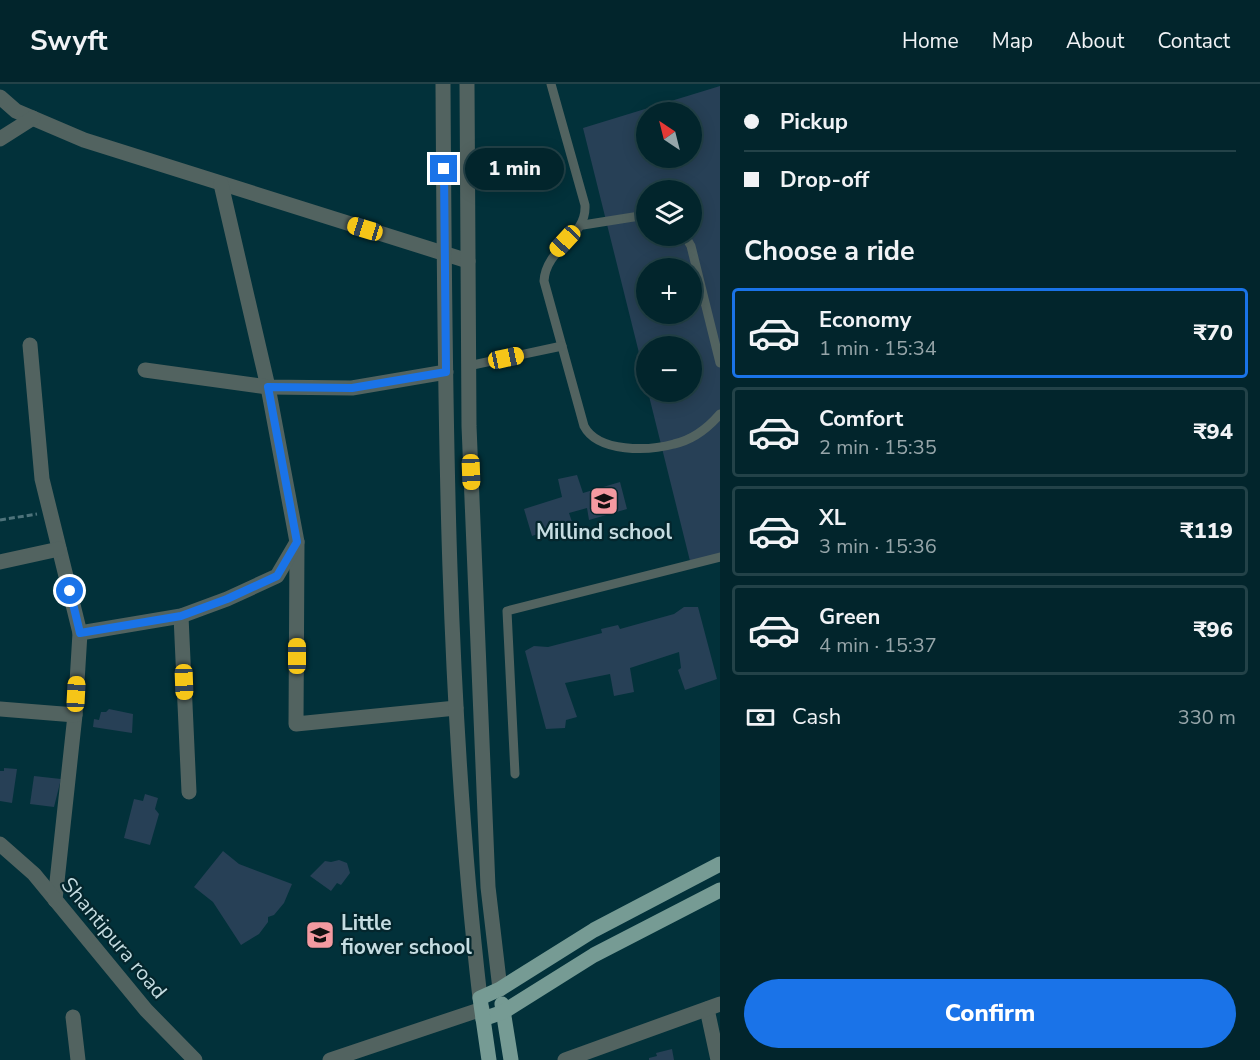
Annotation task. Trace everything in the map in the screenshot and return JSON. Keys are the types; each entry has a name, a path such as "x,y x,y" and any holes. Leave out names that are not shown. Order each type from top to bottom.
{"main road":[{"path":"489,1060 482,1009 500,989 594,930 720,864"},
{"path":"482,1009 504,1012 594,955 720,890"},
{"path":"500,989 511,1060"}],"street":[{"path":"330,1060 482,1009 456,708 446,372 443,84"},
{"path":"467,84 468,366 488,887 500,989"},
{"path":"0,97 16,111 84,140 468,261"},
{"path":"0,139 33,118"},
{"path":"221,184 268,387 297,542 296,724 456,708"},
{"path":"30,345 42,479 80,633 75,715 55,900"},
{"path":"145,369 268,387 352,388 446,372"},
{"path":"80,633 181,616 227,599 277,576 297,542"},
{"path":"0,562 59,549"},
{"path":"181,616 189,792"},
{"path":"0,709 75,715"},
{"name":"Shantipura road","path":"0,844 34,874 146,1010 195,1060"},
{"path":"565,1060 714,1007 718,1060"},
{"path":"73,1017 78,1060"}],"lane":[{"path":"551,84 585,205 583,225"},
{"path":"636,217 583,225 555,252 545,271 546,290 584,426 587,433 599,441 633,447 675,444 702,431 720,414"},
{"path":"691,246 720,363"},
{"path":"468,366 562,346"},
{"path":"515,774 507,611 720,557"}],"path":[{"path":"0,520 50,512"}],"building":[{"path":"720,86 720,554 691,565 650,402 702,402 702,336 636,336 636,341 583,128 636,112 636,168 702,168 702,102 668,102"},
{"path":"577,475 583,493 620,482 627,509 589,520 587,508 569,513 572,522 532,536 524,509 562,497 558,479"},
{"path":"684,607 698,607 717,679 685,690 678,670 681,668 679,652 630,668 634,692 614,696 610,674 565,683 577,717 566,720 565,728 546,729 525,651 534,646 548,647 602,633 601,629 618,625 620,629 674,614"},
{"path":"109,709 133,714 132,733 93,727 94,719 99,720 101,712"},
{"path":"4,768 17,769 12,803 0,801 0,771 4,771"},
{"path":"34,776 61,779 54,807 30,804"},
{"path":"145,794 158,798 155,809 159,814 150,845 124,838 134,799 143,801"},
{"path":"223,851 239,864 292,884 284,903 274,915 268,917 268,922 259,934 241,945 213,902 194,887"},
{"path":"339,860 347,863 350,873 341,885 337,883 331,891 310,876 325,861"},
{"path":"672,1049 674,1060 649,1060 657,1056 656,1053"}],"place":[{"name":"Millind school","path":"604,501"},
{"name":"Little fiower school","path":"320,935"}],"route":[{"path":"70,591 80,633 181,616 227,599 277,576 297,542 268,387 352,388 446,372 444,169"}]}
